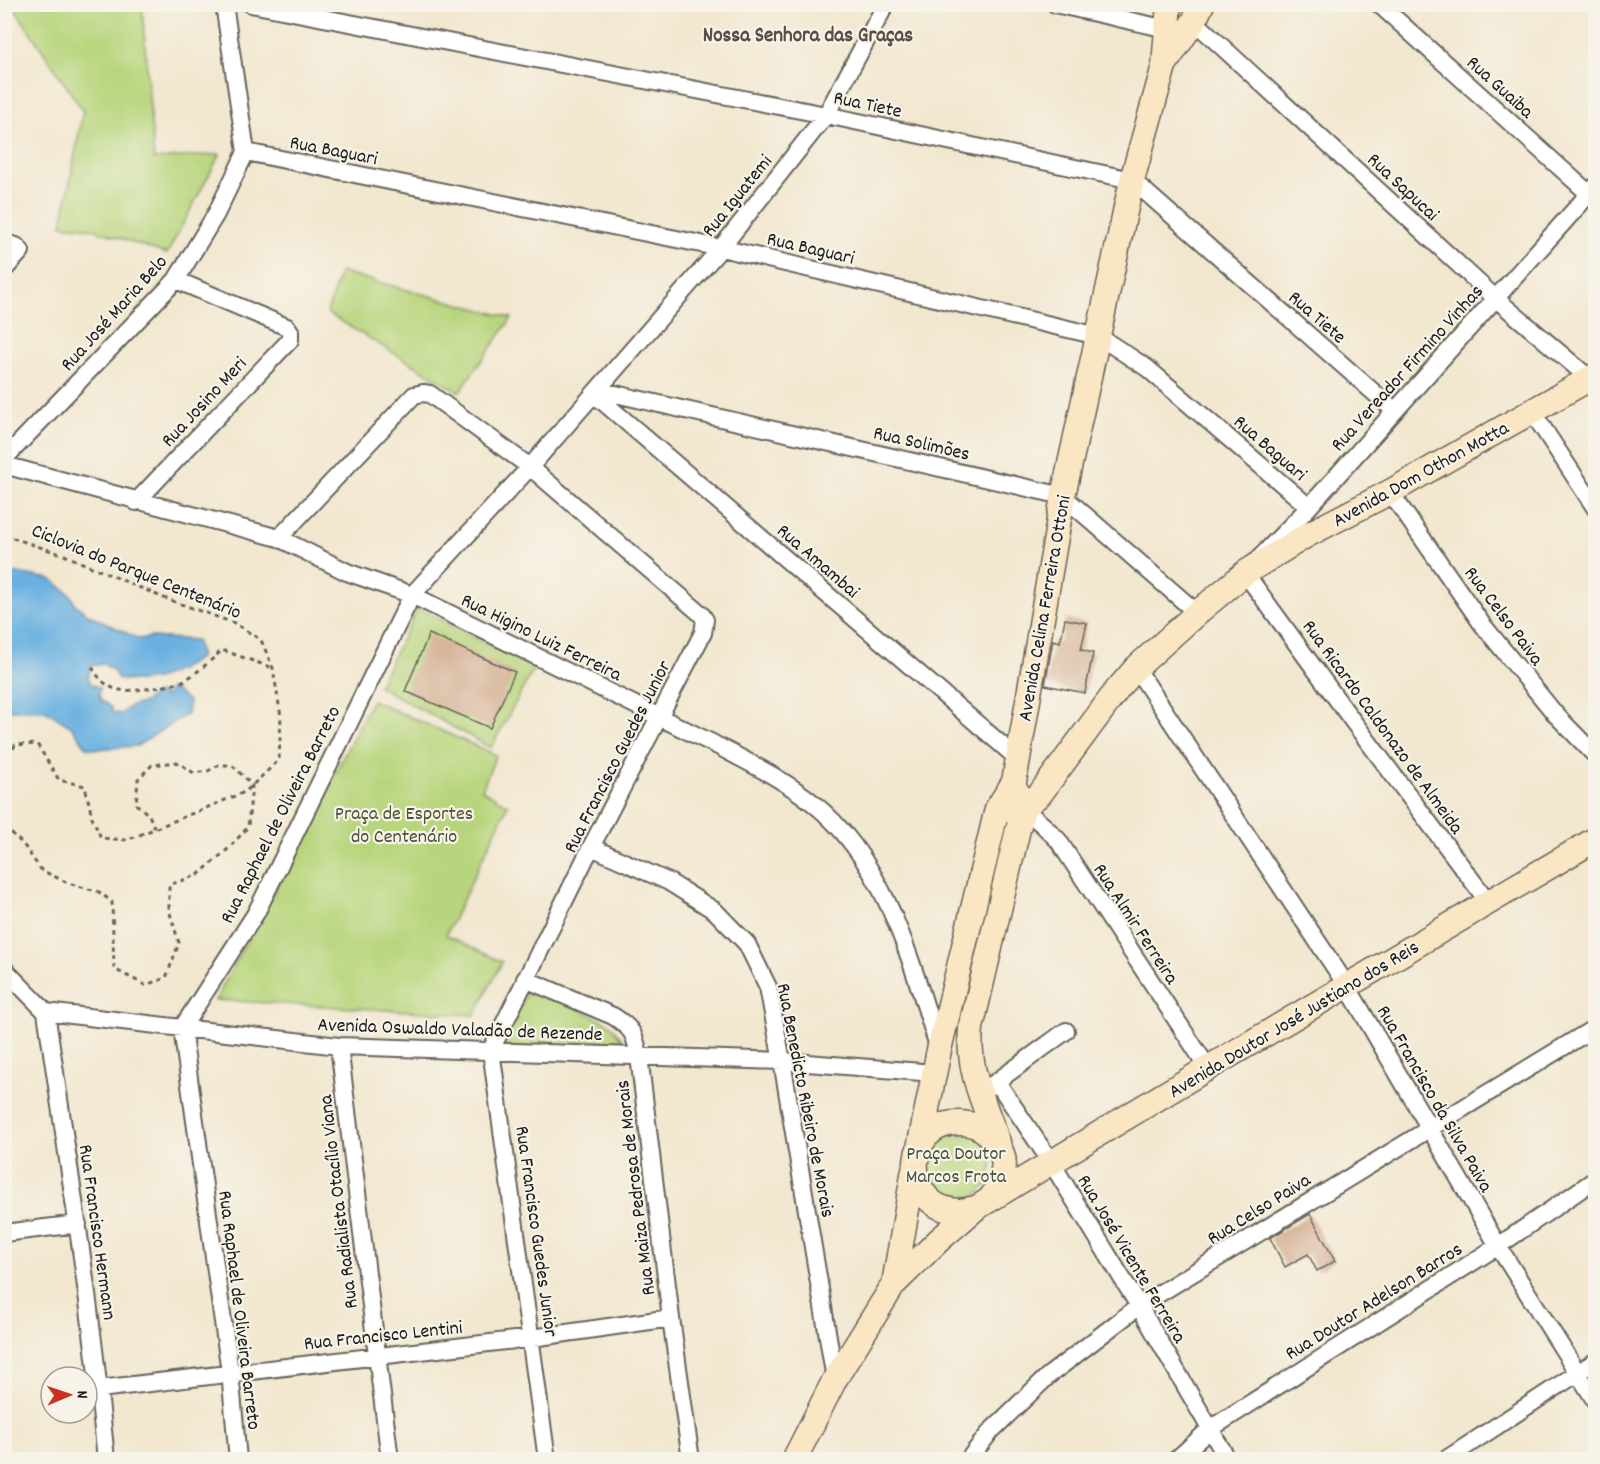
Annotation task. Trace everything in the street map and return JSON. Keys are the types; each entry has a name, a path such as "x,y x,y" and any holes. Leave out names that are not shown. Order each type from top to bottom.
{"main road":[{"name":"Avenida Celina Ferreira Ottoni","path":"794,1460 835,1380 894,1284 937,1061 998,809 1014,782 1063,496 1132,180 1164,66 1169,4"},
{"name":"Avenida Celina Ferreira Ottoni","path":"1164,66 1198,13"},
{"name":"Avenida Dom Othon Motta","path":"1023,808 1040,794 1136,668 1245,573 1592,377"},
{"path":"1000,1148 988,1132 970,1123 949,1122 931,1132 917,1156 917,1182 927,1197 941,1208 958,1211 983,1203 1001,1184 1004,1166 988,1088 971,1066 969,1047 971,1028 1023,808 1014,782"},
{"path":"998,809 1023,808"},
{"name":"Avenida Doutor José Justiano dos Reis","path":"894,1284 939,1240 983,1203 1596,839"}],"street":[{"path":"224,4 246,153"},
{"name":"Rua Tiete","path":"250,4 826,115 1132,180 1395,411"},
{"name":"Rua Iguatemi","path":"596,392 721,248 826,115 886,4"},
{"path":"1055,4 1167,29"},
{"name":"Rua Guaiba","path":"1379,4 1593,193"},
{"name":"Rua Sapucai","path":"1198,13 1496,298 1592,377"},
{"name":"Rua Baguari","path":"246,153 721,248 1098,336 1147,368 1309,507"},
{"name":"Rua José Maria Belo","path":"4,459 176,280 216,214 246,153"},
{"name":"Rua Vereador Firmino Vinhas","path":"1245,573 1309,507 1593,193"},
{"path":"4,270 20,252 20,249 10,244"},
{"name":"Rua Josino Meri","path":"136,502 290,340 290,331 287,327 176,280"},
{"name":"Rua Raphael de Oliveira Barreto","path":"238,1460 230,1372 182,1028 256,913 412,595 530,468 596,392"},
{"name":"Rua Solimões","path":"596,392 1063,496 1197,613"},
{"name":"Rua Amambai","path":"596,392 1017,758"},
{"name":"Rua Francisco Guedes Junior","path":"279,538 414,395 430,394 530,468 701,614 705,620 704,633 591,847 491,1050 547,1460"},
{"path":"1531,410 1596,509"},
{"name":"Rua Higino Luiz Ferreira","path":"4,465 136,502 279,538 347,572 412,595 764,770 813,803 845,835 878,881 907,951 937,1061"},
{"name":"Rua Celso Paiva","path":"1390,492 1482,624 1556,715 1596,756"},
{"name":"Rua Ricardo Caldonazo de Almeida","path":"1245,573 1489,903"},
{"name":"Rua Francisco da Silva Paiva","path":"1136,668 1347,986 1498,1246 1596,1401"},
{"name":"Rua Almir Ferreira","path":"1023,808 1058,840 1208,1068"},
{"name":"Rua Benedicto Ribeiro de Morais","path":"591,847 678,888 716,911 747,944 768,987 835,1380"},
{"path":"4,969 46,1012"},
{"name":"Rua Maiza Pedrosa de Morais","path":"525,979 613,1016 626,1024 635,1036 691,1460"},
{"name":"Avenida Oswaldo Valadão de Rezende","path":"46,1012 339,1046 782,1061 937,1061"},
{"name":"Rua Francisco Hermann","path":"46,1012 78,1224 96,1365"},
{"name":"Rua Celso Paiva","path":"968,1460 991,1431 1048,1376 1139,1306 1596,1027"},
{"path":"988,1088 1066,1030"},
{"name":"Rua Radialista Otacílio Viana","path":"339,1046 390,1460"},
{"name":"Rua José Vicente Ferreira","path":"988,1088 1051,1162 1139,1306 1228,1460"},
{"name":"Rua Doutor Adelson Barros","path":"1176,1460 1210,1429 1498,1246 1596,1179"},
{"path":"4,1233 78,1224"},
{"name":"Rua Francisco Lentini","path":"99,1389 532,1338 671,1317"},
{"path":"1445,1460 1596,1361"},
{"name":"Rua Francisco Hermann","path":"99,1389 106,1460"}],"path":[{"name":"Ciclovia do Parque Centenário","path":"4,535 64,555 164,598 234,623 261,640 273,668 281,717 279,760 245,792 127,840 101,838 92,817 85,786 59,780 37,744 15,745 8,759 4,760"},
{"path":"92,667 98,678 121,691 169,686 185,681 222,651 273,668"},
{"path":"4,826 23,844 41,870 68,883 99,892 112,902 114,969 145,985 166,978 179,943 169,910 169,885 198,875 228,849 248,827 252,785 232,765 219,765 208,771 194,773 177,762 152,765 138,779 135,804 149,815 155,829"}],"green space":[{"path":"12,5 142,5 154,159 220,154 167,254 90,228 62,225 83,111"},
{"path":"340,272 512,318 459,392 327,313"},
{"path":"418,608 534,668 491,748 378,686"},
{"name":"Praça de Esportes do Centenário","path":"372,700 496,755 482,790 508,805 446,935 502,962 475,1015 215,1000 290,862"},
{"path":"531,985 610,1024 634,1055 500,1048"},
{"name":"Praça Doutor Marcos Frota","path":"936,1133 979,1135 992,1160 990,1182 974,1197 944,1199 931,1191 923,1143"}],"water":[{"path":"5,571 51,579 70,594 76,605 86,613 139,639 151,637 196,640 201,657 171,674 151,680 130,681 118,679 113,670 103,664 91,666 88,678 91,684 100,688 100,698 111,707 112,712 121,714 129,707 145,702 154,694 165,696 169,690 174,690 189,702 187,714 137,746 96,749 86,747 73,728 45,710 5,710"}],"building":[{"path":"1065,619 1087,623 1081,650 1093,653 1085,693 1045,685 1053,640 1060,642"},
{"path":"429,634 515,672 490,728 405,691"},
{"path":"1310,1214 1335,1261 1317,1271 1308,1254 1285,1267 1270,1238"}],"district":[{"name":"Nossa Senhora das Graças","path":"808,34"}]}
